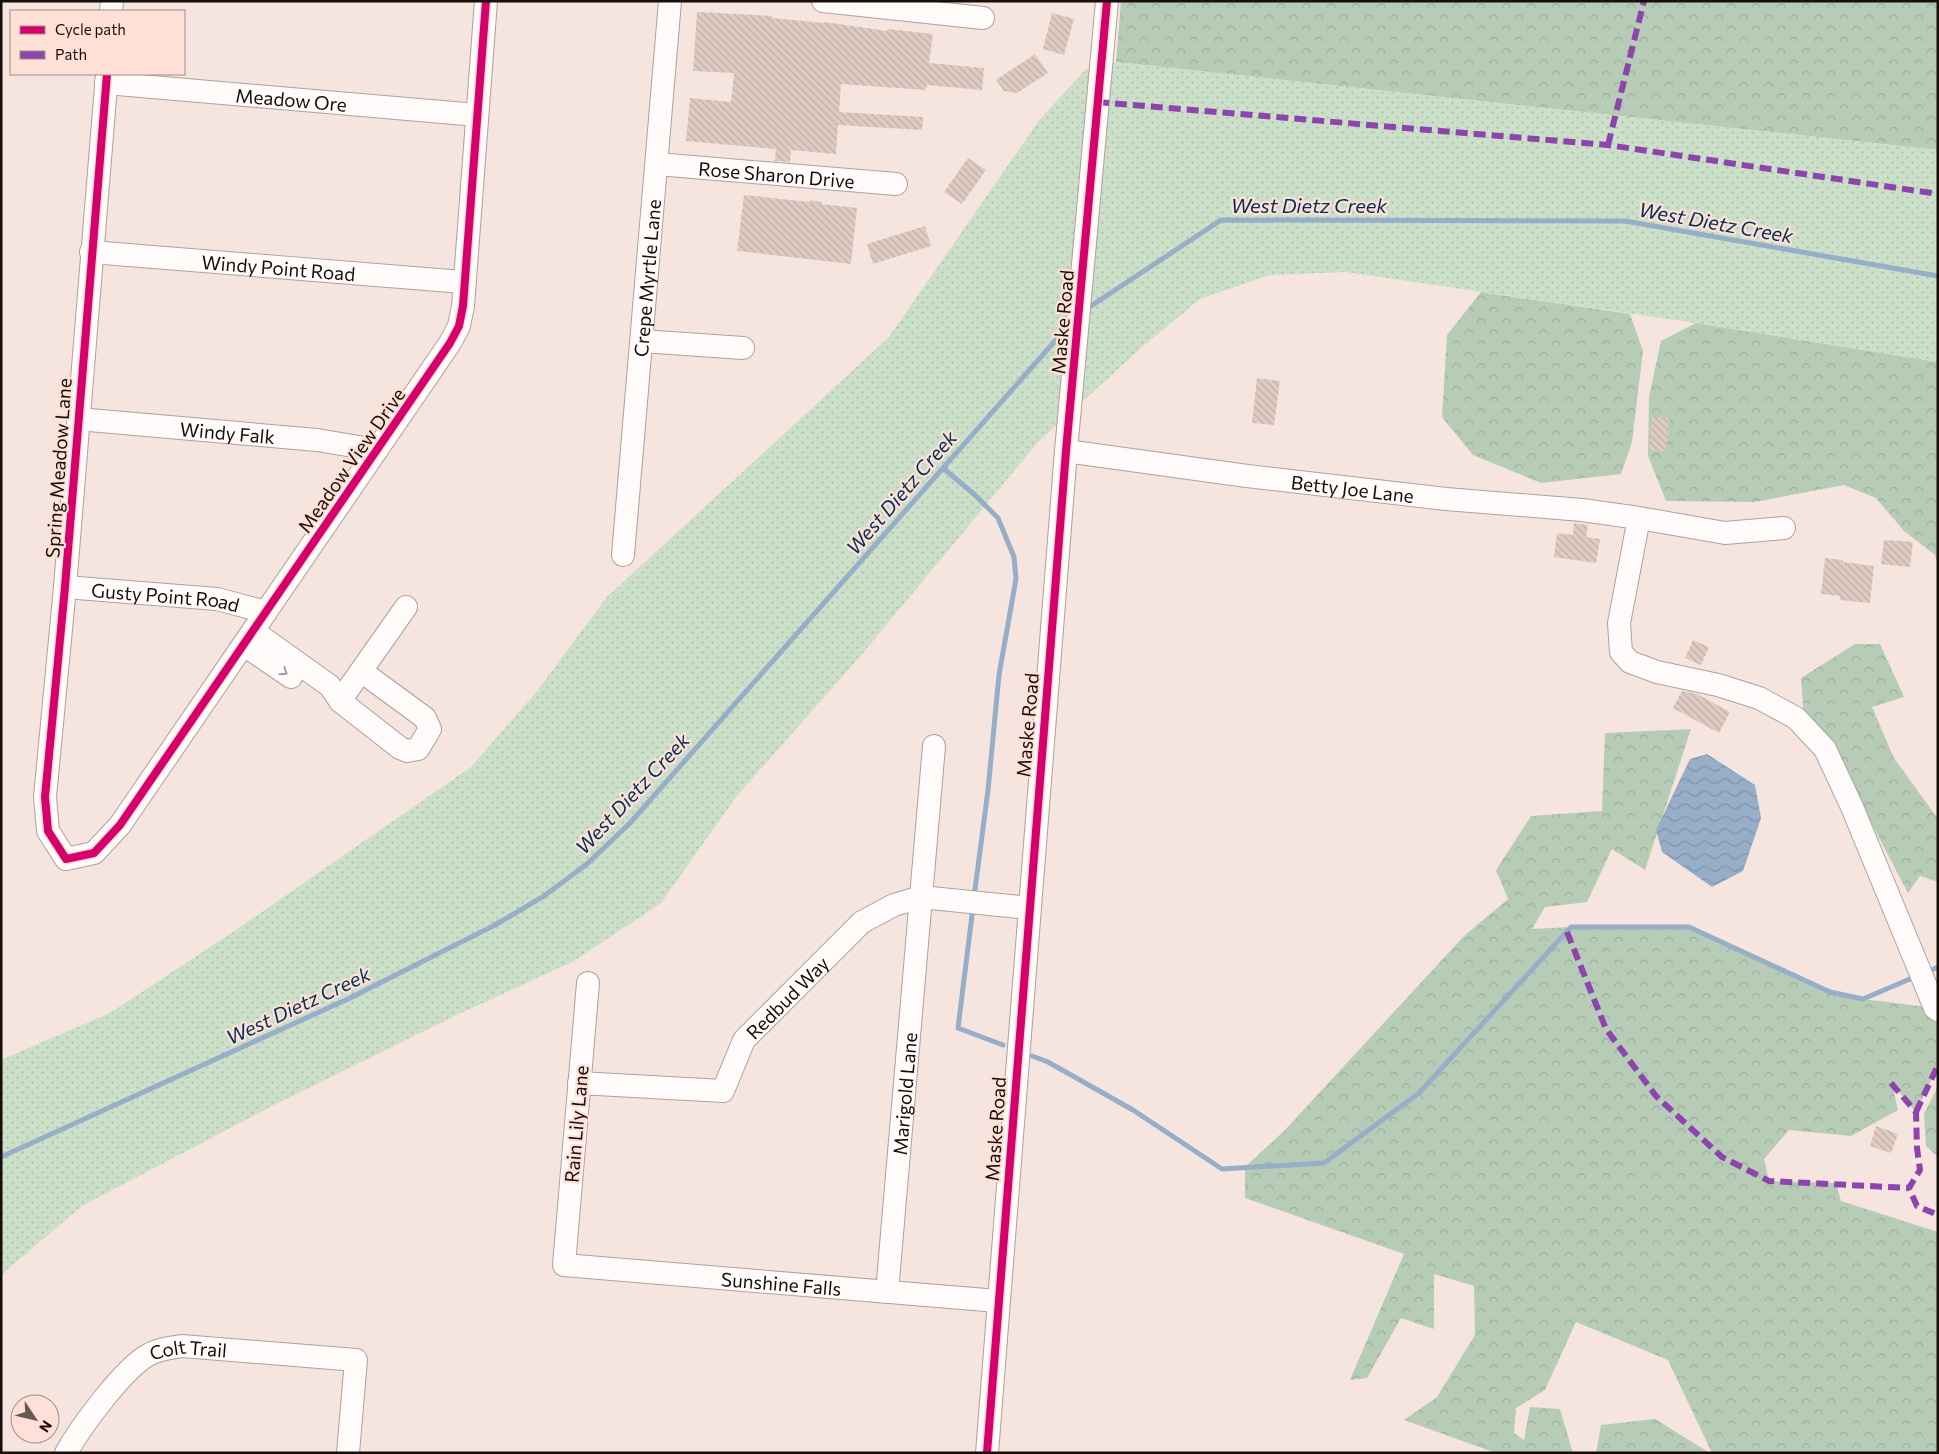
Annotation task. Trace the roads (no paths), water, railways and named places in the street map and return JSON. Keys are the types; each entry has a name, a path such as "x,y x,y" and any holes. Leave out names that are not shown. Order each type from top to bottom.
{"street":[{"name":"Meadow View Drive","path":"66,858 94,853 120,825 450,343 459,326 463,306 463,282 486,1"},
{"name":"Crepe Myrtle Lane","path":"623,555 670,1"},
{"path":"823,1 983,18"},
{"name":"Maske Road","path":"987,1453 1066,451 1106,1"},
{"name":"Meadow Ore","path":"106,78 477,115"},
{"name":"Spring Meadow Lane","path":"66,858 48,831 45,797 66,587 106,78"},
{"name":"Rose Sharon Drive","path":"657,164 896,184"},
{"name":"Windy Point Road","path":"91,252 463,282"},
{"path":"642,341 743,348"},
{"name":"Windy Falk","path":"78,419 317,440 377,450"},
{"name":"Betty Joe Lane","path":"1066,451 1247,476 1446,499 1582,510 1725,533 1784,528"},
{"path":"1639,518 1619,623 1621,652 1630,662 1638,666 1718,685 1759,698 1796,718 1826,749 1936,1009"},
{"name":"Gusty Point Road","path":"66,587 217,599 266,612"},
{"path":"340,701 406,606"},
{"path":"248,638 330,686 340,701 400,748 407,751 418,749 430,729 425,718 361,671"},
{"name":"Marigold Lane","path":"887,1292 934,746"},
{"path":"921,897 1029,908"},
{"name":"Redbud Way","path":"579,1083 723,1091 744,1040 862,922 894,905 921,897"},
{"name":"Rain Lily Lane","path":"564,1264 588,983"},
{"name":"Sunshine Falls","path":"564,1264 998,1302"},
{"name":"Colt Trail","path":"66,1453 93,1414 138,1361 159,1350 182,1346 356,1360 348,1453"}],"water":[{"path":"1707,754 1755,785 1761,818 1743,871 1712,887 1662,852 1656,830 1690,759"}],"waterway":[{"name":"West Dietz Creek","path":"1085,310 1221,220 1625,221 1938,276"},
{"name":"West Dietz Creek","path":"1,1157 350,998 495,925 544,896 587,864 630,823 1070,324"},
{"path":"943,468 975,495 998,518 1014,557 1016,579 999,675 988,790 974,897"},
{"path":"973,907 958,1028 1003,1045"},
{"path":"1032,1056 1048,1062 1133,1110 1222,1169 1324,1163 1419,1093 1571,927 1689,927 1830,992 1863,999 1917,976"},
{"path":"1927,972 1938,967"}]}
